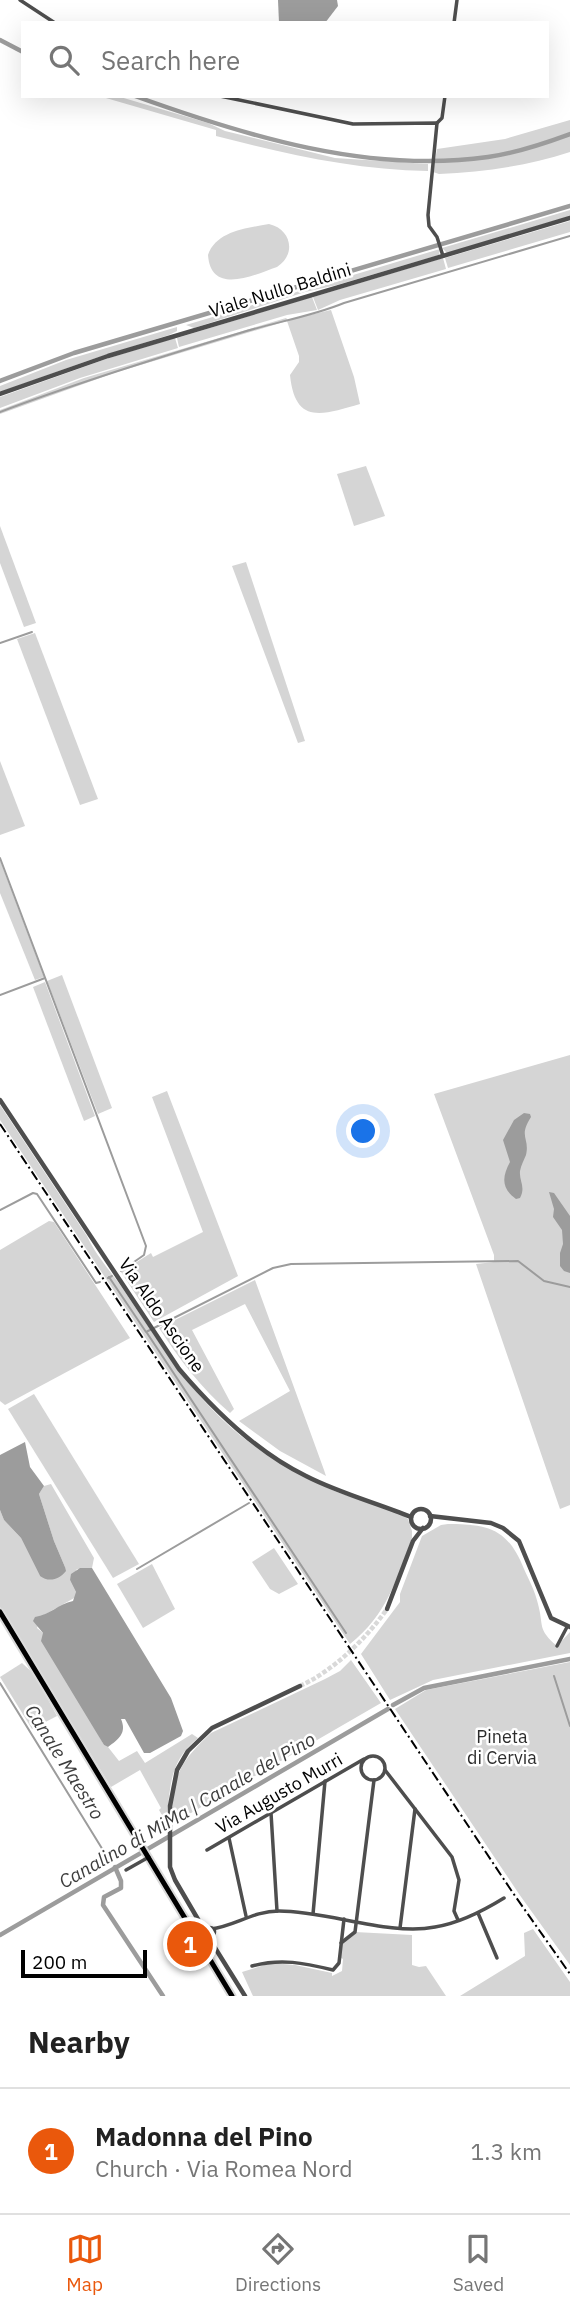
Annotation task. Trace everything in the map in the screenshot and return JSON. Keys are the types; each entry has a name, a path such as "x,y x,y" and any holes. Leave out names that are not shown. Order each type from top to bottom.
{"main road":[{"path":"0,1612 232,1996"},
{"path":"195,1934 232,1996"}],"street":[{"path":"20,0 52,21"},
{"path":"454,21 457,0"},
{"path":"229,98 341,122 369,125 437,123"},
{"path":"443,254 438,237 429,222 437,123 442,118 445,98"},
{"name":"Viale Nullo Baldini","path":"0,394 108,356 570,218"},
{"name":"Via Aldo Ascione","path":"0,1100 179,1368 198,1391 223,1416 273,1456 305,1476 411,1517"},
{"name":"Via Aldo Ascione","path":"390,1508 404,1512 415,1511"},
{"path":"413,1541 414,1526 411,1517 415,1511 424,1510 430,1516 491,1523 503,1528 519,1541 551,1618 569,1627 557,1646"},
{"path":"429,1524 430,1516"},
{"path":"387,1609 413,1541 423,1528 429,1524 457,1518"},
{"path":"414,1526 423,1528"},
{"path":"245,1996 210,1932 173,1874 169,1829 174,1779 179,1764 188,1751 218,1724 300,1686"},
{"path":"385,1770 382,1776 374,1780 366,1778 361,1765 370,1756 383,1760 385,1770 452,1857 459,1880 454,1911 458,1920"},
{"name":"Via Augusto Murri","path":"207,1850 365,1759"},
{"path":"341,1943 355,1932 374,1780"},
{"path":"313,1914 325,1781"},
{"path":"400,1928 415,1810"},
{"path":"271,1813 277,1911"},
{"path":"229,1838 246,1916"},
{"path":"126,1870 149,1856"},
{"path":"210,1932 246,1916 277,1911 400,1928 434,1927 478,1913 504,1898"},
{"path":"478,1913 497,1958"},
{"path":"252,1966 271,1961 293,1961 333,1970 338,1963 344,1919"}],"green space":[{"path":"106,98 124,98 208,123 225,131 335,158 428,164 428,171 374,168 321,160 216,136 216,130"},
{"path":"570,120 570,152 505,168 439,174 433,172 437,149 505,139"},
{"path":"570,210 570,216 447,253 442,248"},
{"path":"570,221 570,232 448,268 445,258"},
{"path":"269,224 282,231 289,243 283,262 277,267 246,278 225,279 217,275 211,268 208,255 218,241 233,232"},
{"path":"440,249 439,255 305,292 194,328 186,325"},
{"path":"443,258 446,269 340,300 318,310 313,297"},
{"path":"312,297 317,310 287,315 179,347 177,338"},
{"path":"331,310 354,377 360,404 322,413 304,409 293,391 290,375 299,362 299,356 287,321 114,373 0,414 0,410 84,378 286,318 288,320"},
{"path":"177,327 177,331 169,335 0,392 0,386 66,360"},
{"path":"175,338 178,348 80,378 0,408 0,397 106,359"},
{"path":"366,466 385,516 354,526 337,474"},
{"path":"0,526 36,623 24,627 0,563"},
{"path":"246,562 305,741 298,743 232,566"},
{"path":"35,633 98,799 80,805 17,639"},
{"path":"0,761 25,826 0,835"},
{"path":"0,860 44,977 35,980 0,893"},
{"path":"62,975 112,1108 98,1114 47,981"},
{"path":"45,982 95,1116 84,1121 33,987"},
{"path":"570,1055 570,1505 560,1509 476,1264 494,1262 494,1255 434,1094"},
{"path":"167,1091 238,1276 154,1322 121,1272 151,1253 153,1257 203,1232 152,1097"},
{"path":"0,1105 101,1260 169,1356 214,1411 249,1442 298,1472 337,1492 408,1519 412,1538 389,1596 373,1621 350,1644 0,1120"},
{"path":"49,1221 54,1222 130,1338 5,1405 0,1401 0,1250"},
{"path":"255,1280 326,1476 280,1451 239,1421 290,1391 245,1304 192,1330 234,1409 230,1413 192,1373 159,1328"},
{"path":"34,1394 139,1564 113,1578 8,1409"},
{"path":"51,1484 94,1558 92,1568 77,1569 70,1580 76,1597 42,1616 37,1628 43,1633 104,1745 119,1761 137,1751 145,1763 192,1734 198,1738 188,1747 176,1766 170,1787 166,1822 140,1770 111,1787 0,1607 0,1510 4,1520 21,1538 40,1576 65,1567 39,1494 44,1486"},
{"name":"Pineta di Cervia","path":"448,1524 475,1525 504,1537 518,1556 532,1586 544,1631 557,1646 570,1632 570,1653 433,1680 390,1700 361,1654 400,1602 400,1594 422,1536"},
{"path":"274,1548 298,1584 279,1594 270,1589 252,1562"},
{"path":"152,1564 175,1609 143,1628 117,1584"},
{"path":"351,1660 381,1703 172,1824 173,1795 179,1773 191,1753 211,1733 325,1679 340,1671"},
{"name":"Pineta di Cervia","path":"570,1662 570,1965 395,1709 426,1690"},
{"path":"22,1663 34,1674 57,1716 32,1729 0,1677"},
{"path":"533,1929 570,1982 570,1996 460,1996 525,1956 524,1933"},
{"path":"355,1932 412,1935 412,1965 426,1966 446,1996 253,1996 242,1972 271,1963 295,1965 332,1973 332,1976 342,1971 343,1959 339,1957 341,1943"}],"shaded area":[{"path":"278,0 337,0 338,6 327,21 279,21"},
{"path":"524,1113 530,1114 531,1117 525,1129 527,1149 520,1171 522,1191 520,1198 516,1199 504,1182 510,1162 503,1140 514,1120"},
{"path":"549,1192 554,1193 570,1216 570,1273 560,1266 562,1230 553,1217 554,1209"},
{"path":"25,1442 30,1467 44,1486 39,1494 66,1571 54,1579 40,1576 21,1538 4,1520 0,1510 0,1455"},
{"path":"80,1568 92,1568 171,1698 183,1731 181,1736 150,1753 144,1753 125,1719 121,1719 123,1728 119,1738 108,1747 104,1745 41,1641 43,1633 33,1621 35,1617 73,1601 76,1592 70,1580 71,1574"}],"waterway":[{"path":"0,40 21,51"},
{"path":"141,98 220,125 309,148 398,160 443,161 488,157 529,148 570,134"},
{"path":"0,381 74,353 570,206"},
{"path":"0,412 180,351 570,236"},
{"path":"0,643 32,632"},
{"path":"0,858 146,1246 144,1255 121,1271"},
{"path":"0,995 45,978"},
{"path":"0,1210 33,1193 37,1194 96,1283 100,1282"},
{"path":"109,1277 146,1332 273,1268 291,1264 518,1261 544,1281 570,1287"},
{"path":"108,1278 112,1276"},
{"path":"147,1333 346,1633"},
{"path":"137,1569 249,1503"},
{"name":"Canalino di MiMa | Canale del Pino","path":"393,1705 424,1688 570,1659"},
{"path":"554,1676 570,1726"},
{"name":"Canale Maestro","path":"0,1683 106,1855"},
{"name":"Canalino di MiMa | Canale del Pino","path":"0,1935 388,1709"},
{"path":"115,1867 121,1888 104,1897 103,1905 163,1996"}],"tunnel":[{"path":"300,1686 325,1672 348,1653 387,1609"}],"railway":[{"path":"0,1124 513,1893 570,1974"}],"place":[{"name":"Madonna del Pino","path":"190,1944"}]}
